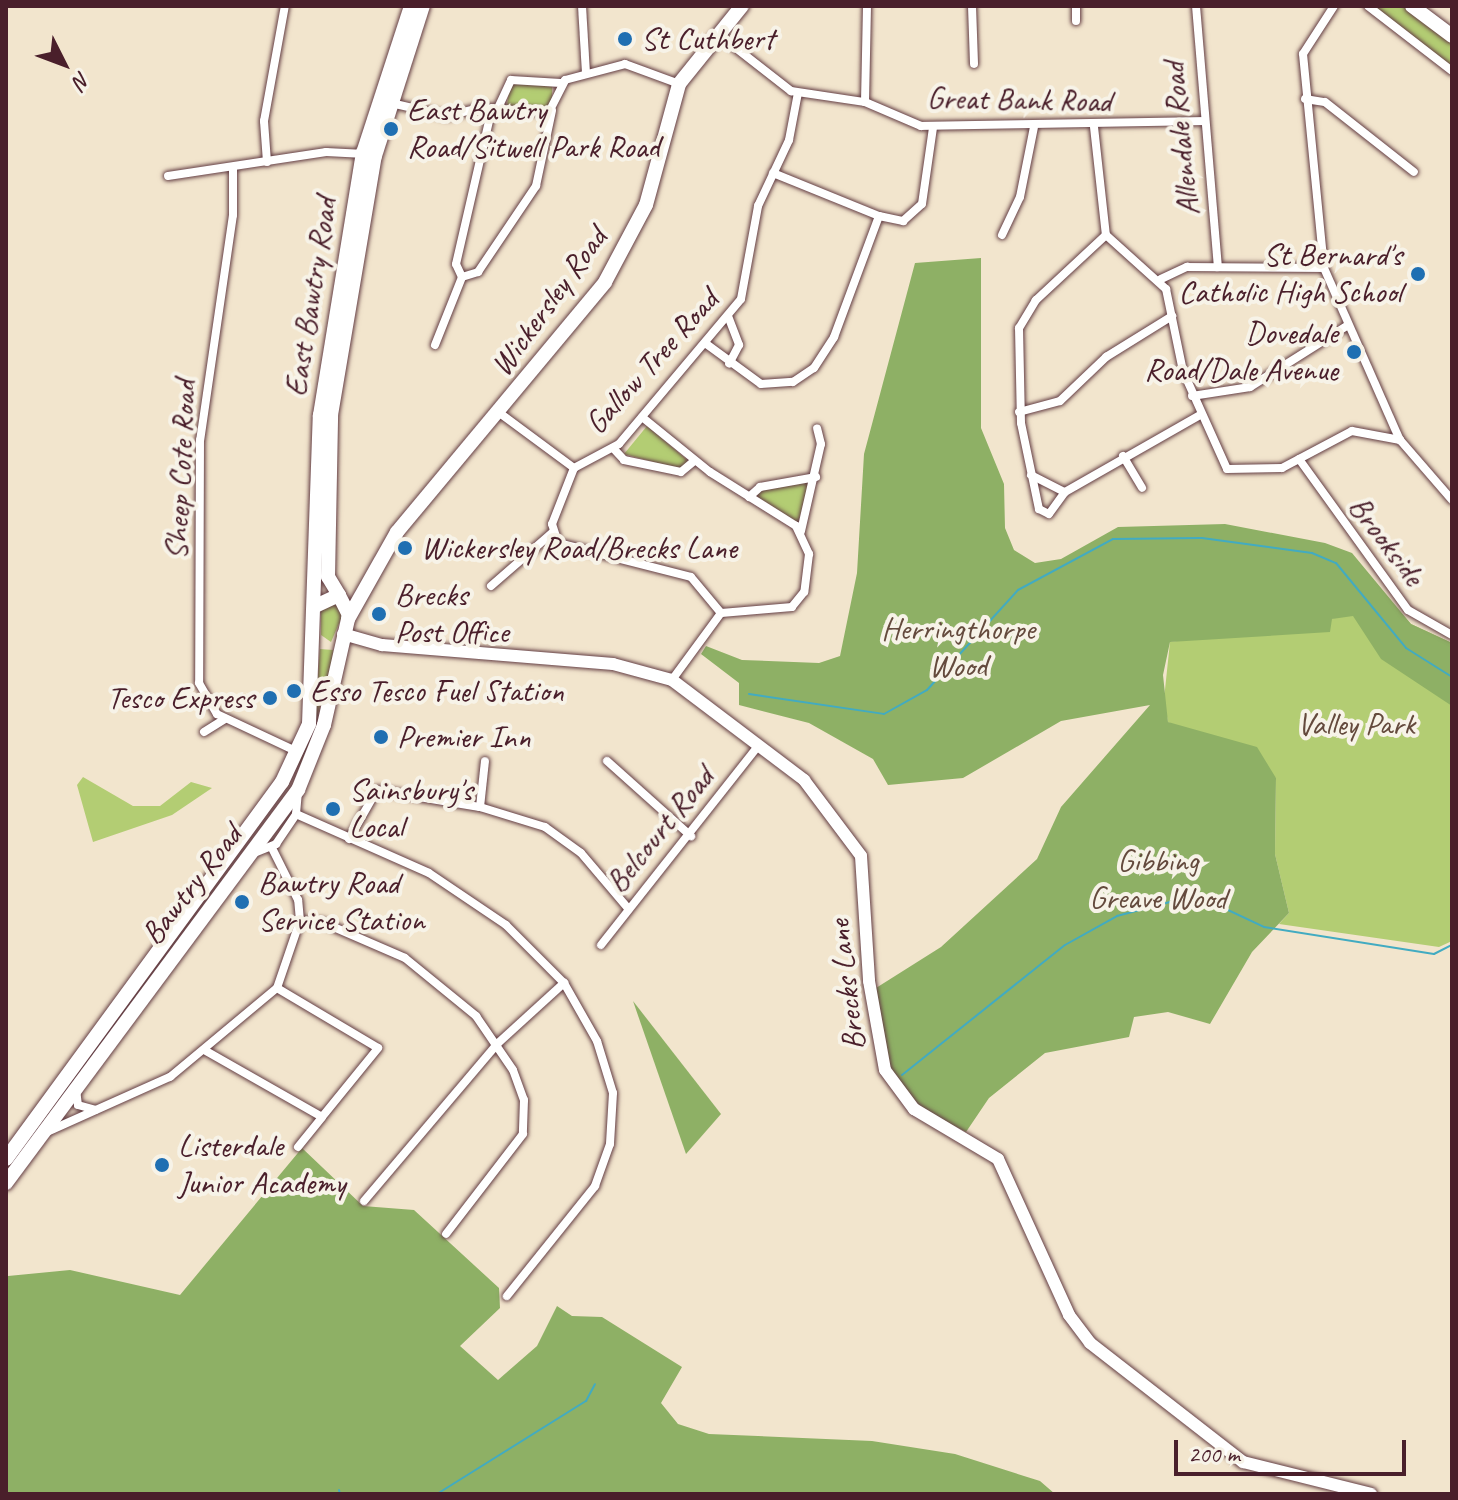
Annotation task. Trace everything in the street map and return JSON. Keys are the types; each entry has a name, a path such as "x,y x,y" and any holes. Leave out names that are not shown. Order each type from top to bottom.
{"main road":[{"name":"East Bawtry Road","path":"315,606 320,415 369,155 382,100 411,6"},
{"name":"East Bawtry Road","path":"382,100 423,6"},
{"path":"1412,6 1452,36"},
{"name":"Wickersley Road","path":"315,606 340,595 376,565 501,414 624,253 646,205 679,84 733,9"},
{"name":"East Bawtry Road","path":"340,595 328,577 331,415 369,155"},
{"name":"Wickersley Road","path":"348,619 376,565"},
{"path":"340,595 348,619"},
{"name":"Bawtry Road","path":"6,1159 235,845 298,752 312,706 315,606"},
{"name":"Bawtry Road","path":"6,1183 79,1081 254,854 298,790 324,725 348,619"},
{"path":"316,645 341,640"},
{"path":"235,845 241,857 254,854"}],"street":[{"path":"267,162 264,121 285,6"},
{"path":"582,6 586,73"},
{"path":"865,102 867,6"},
{"path":"972,6 974,64"},
{"path":"1076,6 1076,21"},
{"name":"Allendale Road","path":"1196,6 1202,121 1218,267"},
{"path":"1334,6 1304,47 1305,99 1324,268 1400,440 1452,500"},
{"path":"1368,6 1452,71"},
{"name":"Great Bank Road","path":"717,34 798,93 865,102 933,128 1094,127 1202,121"},
{"path":"462,277 456,264 495,108 511,80 561,83 586,73 625,64 679,84"},
{"path":"435,345 462,277 488,260 536,186 561,83"},
{"name":"Gallow Tree Road","path":"501,414 574,468 613,448 642,417 741,299 758,206 789,140 798,93"},
{"path":"1305,99 1325,102 1414,172"},
{"path":"382,100 447,116 495,108 552,111"},
{"path":"1002,235 1020,197 1034,127"},
{"path":"1094,127 1106,235 1161,279 1192,396 1227,469 1264,473 1299,459 1352,431 1400,440"},
{"path":"773,173 879,216 903,221 919,211 933,128"},
{"path":"168,176 267,162 369,155"},
{"name":"Sheep Cote Road","path":"233,167 233,215 200,440 199,683 205,702 225,719 298,752"},
{"path":"705,343 729,364 773,385 814,368 834,337 879,216"},
{"path":"1106,235 1022,319 1019,412 1031,475 1046,515 1065,492 1123,456 1200,415"},
{"path":"1161,279 1178,268 1324,268"},
{"path":"728,316 739,345 729,364"},
{"path":"1019,412 1060,401 1106,357 1172,316"},
{"path":"1192,396 1250,387 1348,325"},
{"path":"642,417 694,461 801,531"},
{"path":"672,680 721,613 792,607 807,578 801,531 816,477 817,428"},
{"path":"613,448 624,460 681,472 694,461"},
{"path":"1123,456 1142,488"},
{"name":"Brookside","path":"1299,459 1408,610 1452,635"},
{"path":"491,586 552,533 574,468"},
{"path":"1031,475 1065,492"},
{"path":"749,497 760,487 816,477"},
{"path":"552,533 563,546 691,577 721,613"},
{"path":"499,577 507,586"},
{"name":"Brecks Lane","path":"341,640 613,664 672,680 820,796 861,856 869,981 885,1070 914,1109 998,1159 1069,1315 1090,1343 1243,1462 1371,1494"},
{"path":"204,732 225,719"},
{"name":"Belcourt Road","path":"601,945 627,907 691,836 758,746"},
{"path":"480,807 485,761"},
{"path":"607,761 691,836"},
{"path":"254,854 272,848 296,814 298,790"},
{"path":"349,839 377,790 480,807 545,827 581,853 627,907"},
{"path":"296,814 429,873 493,916 564,983 597,1041 613,1093 610,1144 595,1186 507,1296"},
{"path":"39,1137 100,1110 206,1051 277,988 300,921 298,900 272,848"},
{"path":"300,921 322,922 405,958 447,989 497,1044 524,1100 523,1134 446,1234"},
{"path":"364,1201 497,1044 564,983"},
{"path":"277,988 388,1054"},
{"path":"298,1147 378,1048"},
{"path":"206,1051 322,1117"},
{"path":"79,1081 78,1105 100,1110"}],"green space":[{"path":"1373,6 1404,6 1432,27 1452,43 1452,67"},
{"path":"510,83 552,84 552,106 507,106"},
{"path":"981,258 981,428 1004,484 1005,528 1014,550 1035,563 1061,559 1118,527 1225,524 1325,543 1352,553 1411,624 1452,643 1452,706 1381,659 1353,616 1332,619 1330,632 1170,642 1163,675 1168,722 1257,747 1276,778 1275,854 1289,913 1252,952 1210,1024 1168,1012 1134,1017 1129,1037 1045,1053 989,1098 966,1132 922,1109 891,1070 876,988 941,947 1037,859 1061,807 1150,705 1061,721 963,778 888,785 873,759 809,723 739,705 739,683 701,654 706,646 742,660 819,663 840,656 857,573 864,454 915,263"},
{"path":"647,426 688,464 680,469 624,454"},
{"path":"809,482 798,523 756,496 759,491"},
{"name":"Valley Park","path":"1382,592 1411,624 1452,643 1452,941 1439,947 1279,924 1289,913 1275,854 1276,778 1168,722 1164,699 1170,642 1332,619"},
{"path":"334,600 344,612 331,642 321,635 321,611"},
{"path":"320,649 333,650 332,665 303,766 297,763 315,712"},
{"path":"83,777 133,806 160,806 191,782 212,788 172,815 93,842 77,785"},
{"path":"633,1001 721,1114 686,1154"},
{"path":"302,1148 363,1206 414,1210 499,1288 500,1308 460,1346 498,1380 537,1346 557,1306 572,1316 602,1317 682,1367 661,1403 678,1424 709,1434 872,1441 955,1454 1040,1481 1055,1494 6,1494 8,1276 70,1270 180,1295"}],"waterway":[{"path":"749,694 884,714 927,690 1018,590 1113,539 1202,538 1312,553 1336,563 1406,648 1452,677"},
{"path":"902,1075 1065,945 1117,916 1196,895 1264,927 1434,954 1452,945"},
{"path":"437,1494 586,1401 595,1384"},
{"path":"339,1490 340,1494"}],"place":[{"name":"St Cuthbert","path":"625,39"},
{"name":"East Bawtry Road/Sitwell Park Road","path":"391,129"},
{"name":"St Bernard's Catholic High School","path":"1418,274"},
{"name":"Dovedale Road/Dale Avenue","path":"1354,352"},
{"name":"Wickersley Road/Brecks Lane","path":"405,548"},
{"name":"Brecks Post Office","path":"379,614"},
{"name":"Esso Tesco Fuel Station","path":"294,691"},
{"name":"Tesco Express","path":"270,698"},
{"name":"Premier Inn","path":"381,737"},
{"name":"Sainsbury's Local","path":"333,809"},
{"name":"Bawtry Road Service Station","path":"242,902"},
{"name":"Listerdale Junior Academy","path":"162,1165"}],"park label":[{"name":"Herringthorpe Wood","path":"958,648"},
{"name":"Gibbing Greave Wood","path":"1158,880"}]}
